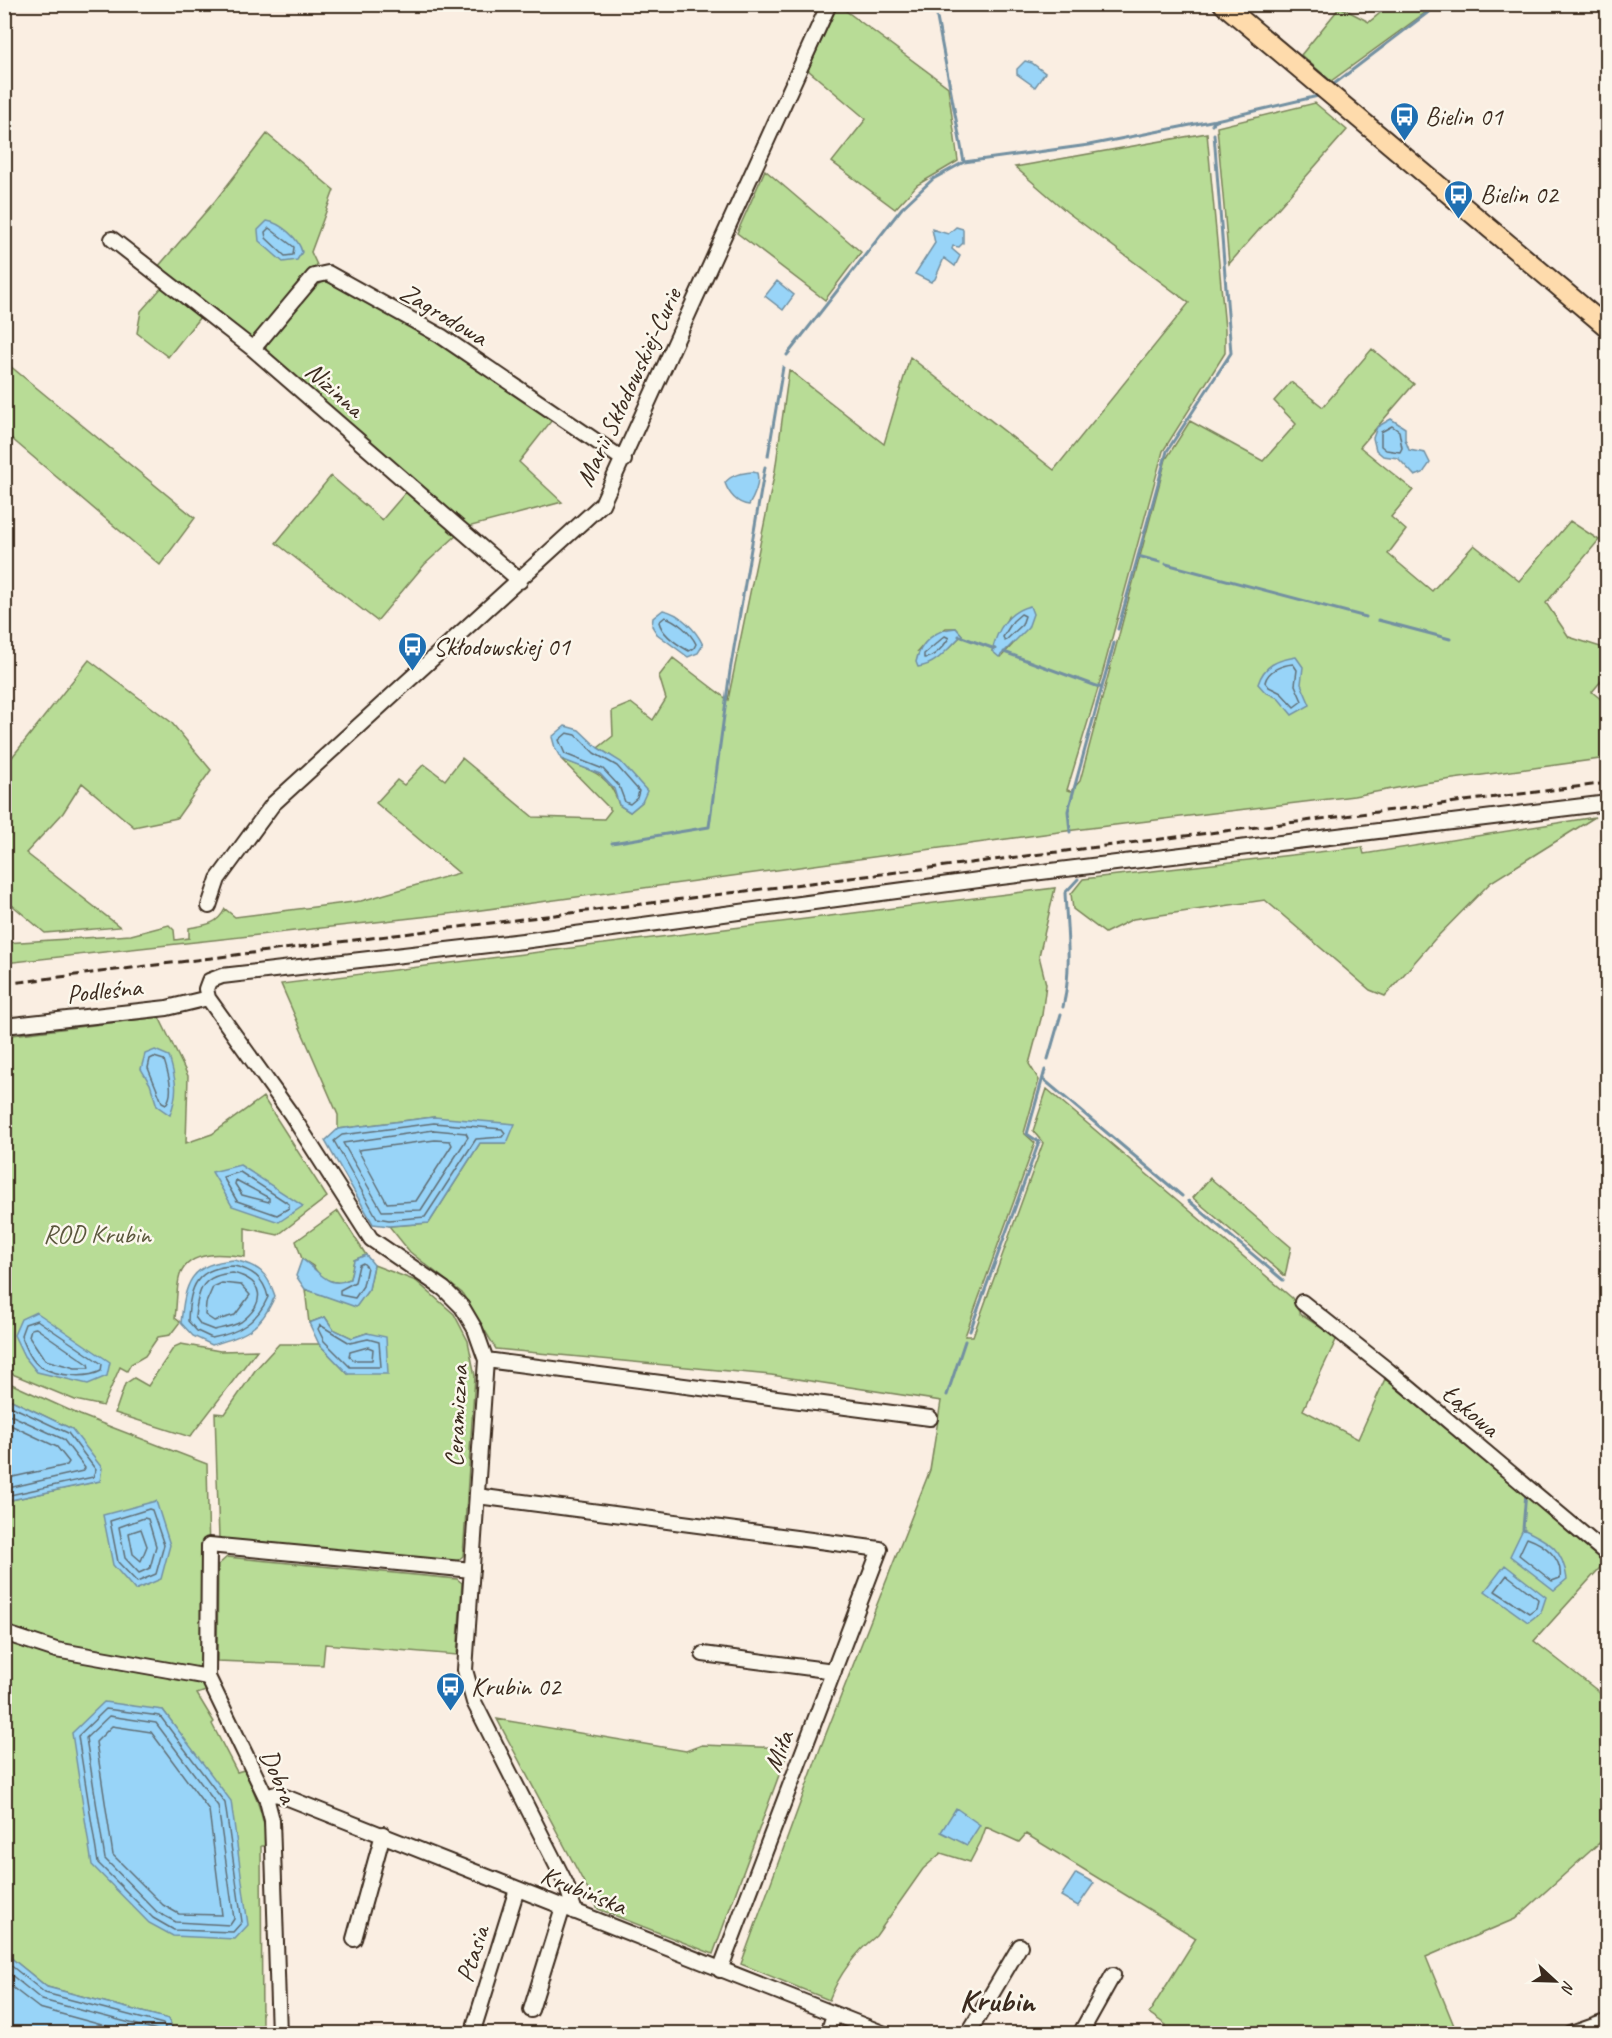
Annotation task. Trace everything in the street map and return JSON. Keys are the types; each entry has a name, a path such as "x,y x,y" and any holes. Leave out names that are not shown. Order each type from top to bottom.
{"main road":[{"path":"1223,4 1608,328"}],"street":[{"name":"Marii Skłodowskiej-Curie","path":"209,906 218,879 273,804 598,509 609,493 829,4"},
{"name":"Nizinna","path":"112,239 253,349 520,581"},
{"name":"Zagrodowa","path":"253,349 314,276 328,273 441,336 624,460"},
{"path":"208,998 207,983 222,976 523,941 1001,877 1608,803"},
{"name":"Podleśna","path":"4,1026 167,1008 208,998"},
{"name":"Ceramiczna","path":"208,998 291,1114 371,1239 444,1289 462,1306 475,1329 486,1360 465,1670 474,1702 566,1884 569,1910"},
{"name":"Łąkowa","path":"1302,1302 1373,1357 1608,1556"},
{"path":"486,1360 930,1419"},
{"name":"Miła","path":"477,1496 880,1549 720,1970"},
{"name":"Dobra","path":"279,2034 273,1820 266,1797 208,1677 209,1545 472,1570"},
{"path":"4,1633 56,1650 208,1677"},
{"path":"703,1654 834,1671"},
{"name":"Krubińska","path":"266,1797 276,1794 283,1796 383,1834 885,2034"},
{"path":"354,1939 383,1834"},
{"name":"Ptasia","path":"474,2034 475,2024 517,1889"},
{"path":"531,2010 569,1910"},
{"path":"968,2034 1020,1946"},
{"path":"1080,2034 1113,1975"},
{"path":"828,2034 834,2014"},
{"path":"1571,2034 1608,2021"}],"green space":[{"path":"838,5 948,87 958,161 917,185 895,209 832,162 866,119 808,70"},
{"path":"1390,5 1430,5 1433,7 1331,81 1301,55 1340,7 1369,22"},
{"path":"1315,103 1347,130 1229,264 1217,127"},
{"path":"1207,133 1225,329 1225,353 1163,451 1100,682 1067,790 1071,791 1080,781 1166,459 1190,421 1263,461 1296,424 1274,401 1291,382 1323,407 1372,349 1414,384 1360,447 1413,490 1391,517 1406,530 1388,554 1432,591 1474,545 1519,581 1570,521 1599,540 1546,603 1569,637 1607,649 1607,674 1592,692 1607,704 1607,758 1424,783 1354,796 1074,830 466,912 5,963 5,943 131,935 169,925 174,930 175,940 189,938 189,928 214,921 225,909 235,917 361,901 459,873 376,803 397,780 404,785 424,764 445,780 462,758 533,817 604,819 611,810 561,759 598,774 610,786 619,805 630,812 642,802 631,776 621,764 598,748 613,736 612,711 631,703 653,720 666,699 659,676 673,658 728,700 775,471 789,370 884,444 910,357 1054,470 1189,303 1067,212 1015,167","holes":["1008,617 1013,644 1001,657 992,651","946,628 956,628 962,635 949,648 918,651"]},
{"path":"267,134 334,190 311,252 317,265 257,338 249,340 157,268 215,201"},
{"path":"765,170 861,252 825,300 737,233"},
{"path":"323,282 331,282 418,330 552,420 519,462 562,502 464,528 446,512 446,507 437,504 273,359 274,357 266,350 266,345 310,291"},
{"path":"163,286 200,317 168,357 137,333 141,311"},
{"path":"4,361 195,518 160,565 5,433"},
{"path":"331,476 382,520 406,492 457,535 425,564 377,621 276,543"},
{"path":"89,660 171,722 211,770 177,818 134,827 82,783 63,813 26,853 120,927 45,933 5,899 5,766"},
{"path":"1595,817 1491,882 1434,940 1385,996 1370,990 1265,900 1133,919 1105,933 1073,909 1071,894 1083,879 1362,847 1364,854"},
{"path":"1055,888 1039,956 1046,984 1042,1015 1029,1064 1039,1080 1024,1133 1035,1143 965,1336 973,1336 1043,1143 1033,1131 1047,1089 1292,1298 1300,1314 1337,1338 1303,1410 1358,1439 1385,1379 1607,1560 1534,1641 1607,1698 1607,1836 1515,1919 1426,1957 1457,2033 1245,2034 1237,2029 1234,2033 1162,2033 1166,2025 1149,2013 1196,1938 1026,1834 1019,1842 986,1827 970,1862 941,1853 923,1869 876,1936 848,1965 829,2000 741,1964 820,1749 930,1470 941,1401 771,1375 496,1349 462,1293 410,1252 389,1226 429,1223 480,1143 507,1143 434,1117 338,1129 338,1115 281,984"},
{"name":"ROD Krubin","path":"159,1017 188,1076 186,1143 212,1134 263,1097 327,1197 278,1235 245,1228 245,1257 208,1255 191,1261 180,1275 177,1290 175,1318 180,1322 170,1335 158,1337 145,1356 131,1364 127,1371 120,1367 103,1406 75,1400 5,1371 4,1036"},
{"path":"1210,1178 1291,1247 1285,1276 1193,1198"},
{"path":"338,1211 366,1255 354,1260 350,1279 340,1283 322,1279 313,1266 302,1259 296,1241"},
{"path":"374,1265 416,1281 454,1314 468,1341 475,1376 463,1556 457,1561 219,1539 215,1413 225,1414 256,1369 279,1344 319,1344 348,1374 367,1333 352,1338 333,1329 325,1317 309,1323 305,1289 356,1306 369,1289"},
{"path":"181,1344 220,1351 257,1350 190,1437 115,1413 125,1384 134,1378 148,1386 174,1347"},
{"path":"5,1381 80,1415 207,1464 212,1689 197,1694 214,1722 212,1724 237,1772 244,1770 249,1779 259,1807 268,1846 261,1846 262,2033 174,2033 169,2019 47,1987 5,1953 5,1508 11,1500 99,1481 72,1429 5,1397","holes":["163,1710 182,1736 72,1733"]},
{"path":"227,1557 457,1579 462,1583 457,1655 325,1644 323,1665 217,1661 218,1565"},
{"path":"497,1719 686,1751 702,1745 789,1748 713,1954 598,1909"}],"water":[{"path":"1025,61 1032,63 1045,73 1035,87 1017,74 1017,69"},
{"path":"267,221 283,228 297,242 302,252 297,260 283,262 259,241 258,230"},
{"path":"956,227 963,229 963,243 959,247 953,246 952,249 960,256 955,266 944,258 935,279 931,282 915,274 935,243 932,229 948,234"},
{"path":"777,281 794,295 783,310 765,296"},
{"path":"1391,419 1405,428 1405,439 1409,450 1425,453 1430,463 1423,473 1415,476 1398,458 1383,456 1376,450 1373,438 1377,427"},
{"path":"757,473 758,481 753,497 749,505 741,503 734,498 725,483 734,476"},
{"path":"1030,606 1033,614 1028,628 999,657 992,651 1000,629 1015,612"},
{"path":"663,610 681,618 692,628 703,645 698,653 688,657 657,634 652,626 653,618"},
{"path":"956,628 962,635 937,659 918,667 916,662 918,655 925,643 942,631"},
{"path":"1296,657 1303,667 1301,684 1310,705 1292,715 1278,698 1265,692 1258,684 1264,672 1272,664"},
{"path":"565,726 579,730 598,748 621,762 647,791 642,802 630,812 619,805 614,789 600,774 561,759 552,737"},
{"path":"155,1050 169,1056 173,1072 176,1086 170,1115 157,1106 150,1084 141,1069 145,1054"},
{"path":"434,1117 515,1124 507,1143 480,1143 429,1223 389,1226 373,1224 325,1141 338,1129"},
{"path":"240,1165 303,1206 279,1222 232,1206 212,1172"},
{"path":"366,1255 374,1265 369,1289 356,1307 305,1289 296,1276 302,1259 329,1280 342,1282 350,1279 354,1260"},
{"path":"234,1260 261,1271 269,1281 275,1296 264,1317 251,1330 212,1345 193,1336 181,1323 185,1297 192,1278 199,1271 208,1265"},
{"path":"36,1312 110,1362 107,1376 88,1384 37,1372 24,1356 14,1335 21,1319"},
{"path":"325,1317 333,1329 352,1338 367,1333 386,1337 388,1374 348,1374 319,1344 309,1323"},
{"path":"5,1397 72,1429 102,1468 100,1481 11,1500 5,1508"},
{"path":"156,1501 170,1545 161,1579 135,1590 113,1565 103,1515"},
{"path":"1523,1529 1548,1543 1562,1560 1567,1579 1554,1590 1510,1556"},
{"path":"1505,1565 1546,1597 1541,1612 1528,1622 1485,1591"},
{"path":"104,1702 163,1710 231,1801 248,1925 235,1939 173,1936 149,1923 92,1865 72,1733"},
{"path":"956,1808 980,1825 967,1845 941,1832"},
{"path":"1076,1873 1094,1883 1078,1906 1061,1896"},
{"path":"5,1953 47,1987 169,2019 174,2033 5,2033"}],"waterway":[{"path":"1334,84 1439,4"},
{"path":"937,18 964,162 1089,145 1216,120"},
{"path":"1212,125 1216,120 1318,96"},
{"path":"1118,629 1167,451 1231,353 1214,134"},
{"path":"787,355 902,208 933,179 964,162"},
{"path":"768,456 783,367"},
{"path":"612,843 709,827 730,671 765,467"},
{"path":"1138,556 1160,562"},
{"path":"1166,564 1366,617"},
{"path":"1378,620 1450,639"},
{"path":"959,636 995,649"},
{"path":"1070,832 1068,811 1114,643"},
{"path":"1004,652 1102,688"},
{"path":"1063,1007 1068,965 1065,893 1078,879"},
{"path":"1048,1059 1061,1014"},
{"path":"970,1331 1039,1142 1027,1134 1045,1070"},
{"path":"1043,1079 1182,1196"},
{"path":"1189,1201 1283,1280"},
{"path":"947,1395 965,1341"},
{"path":"1523,1529 1526,1492"}],"railway":[{"path":"4,984 1608,783"}],"place":[{"name":"Bielin 01","path":"1404,142"},
{"name":"Bielin 02","path":"1459,220"},
{"name":"Skłodowskiej 01","path":"412,672"},
{"name":"Krubin 02","path":"450,1712"}],"district":[{"name":"Krubin","path":"997,2000"}]}
